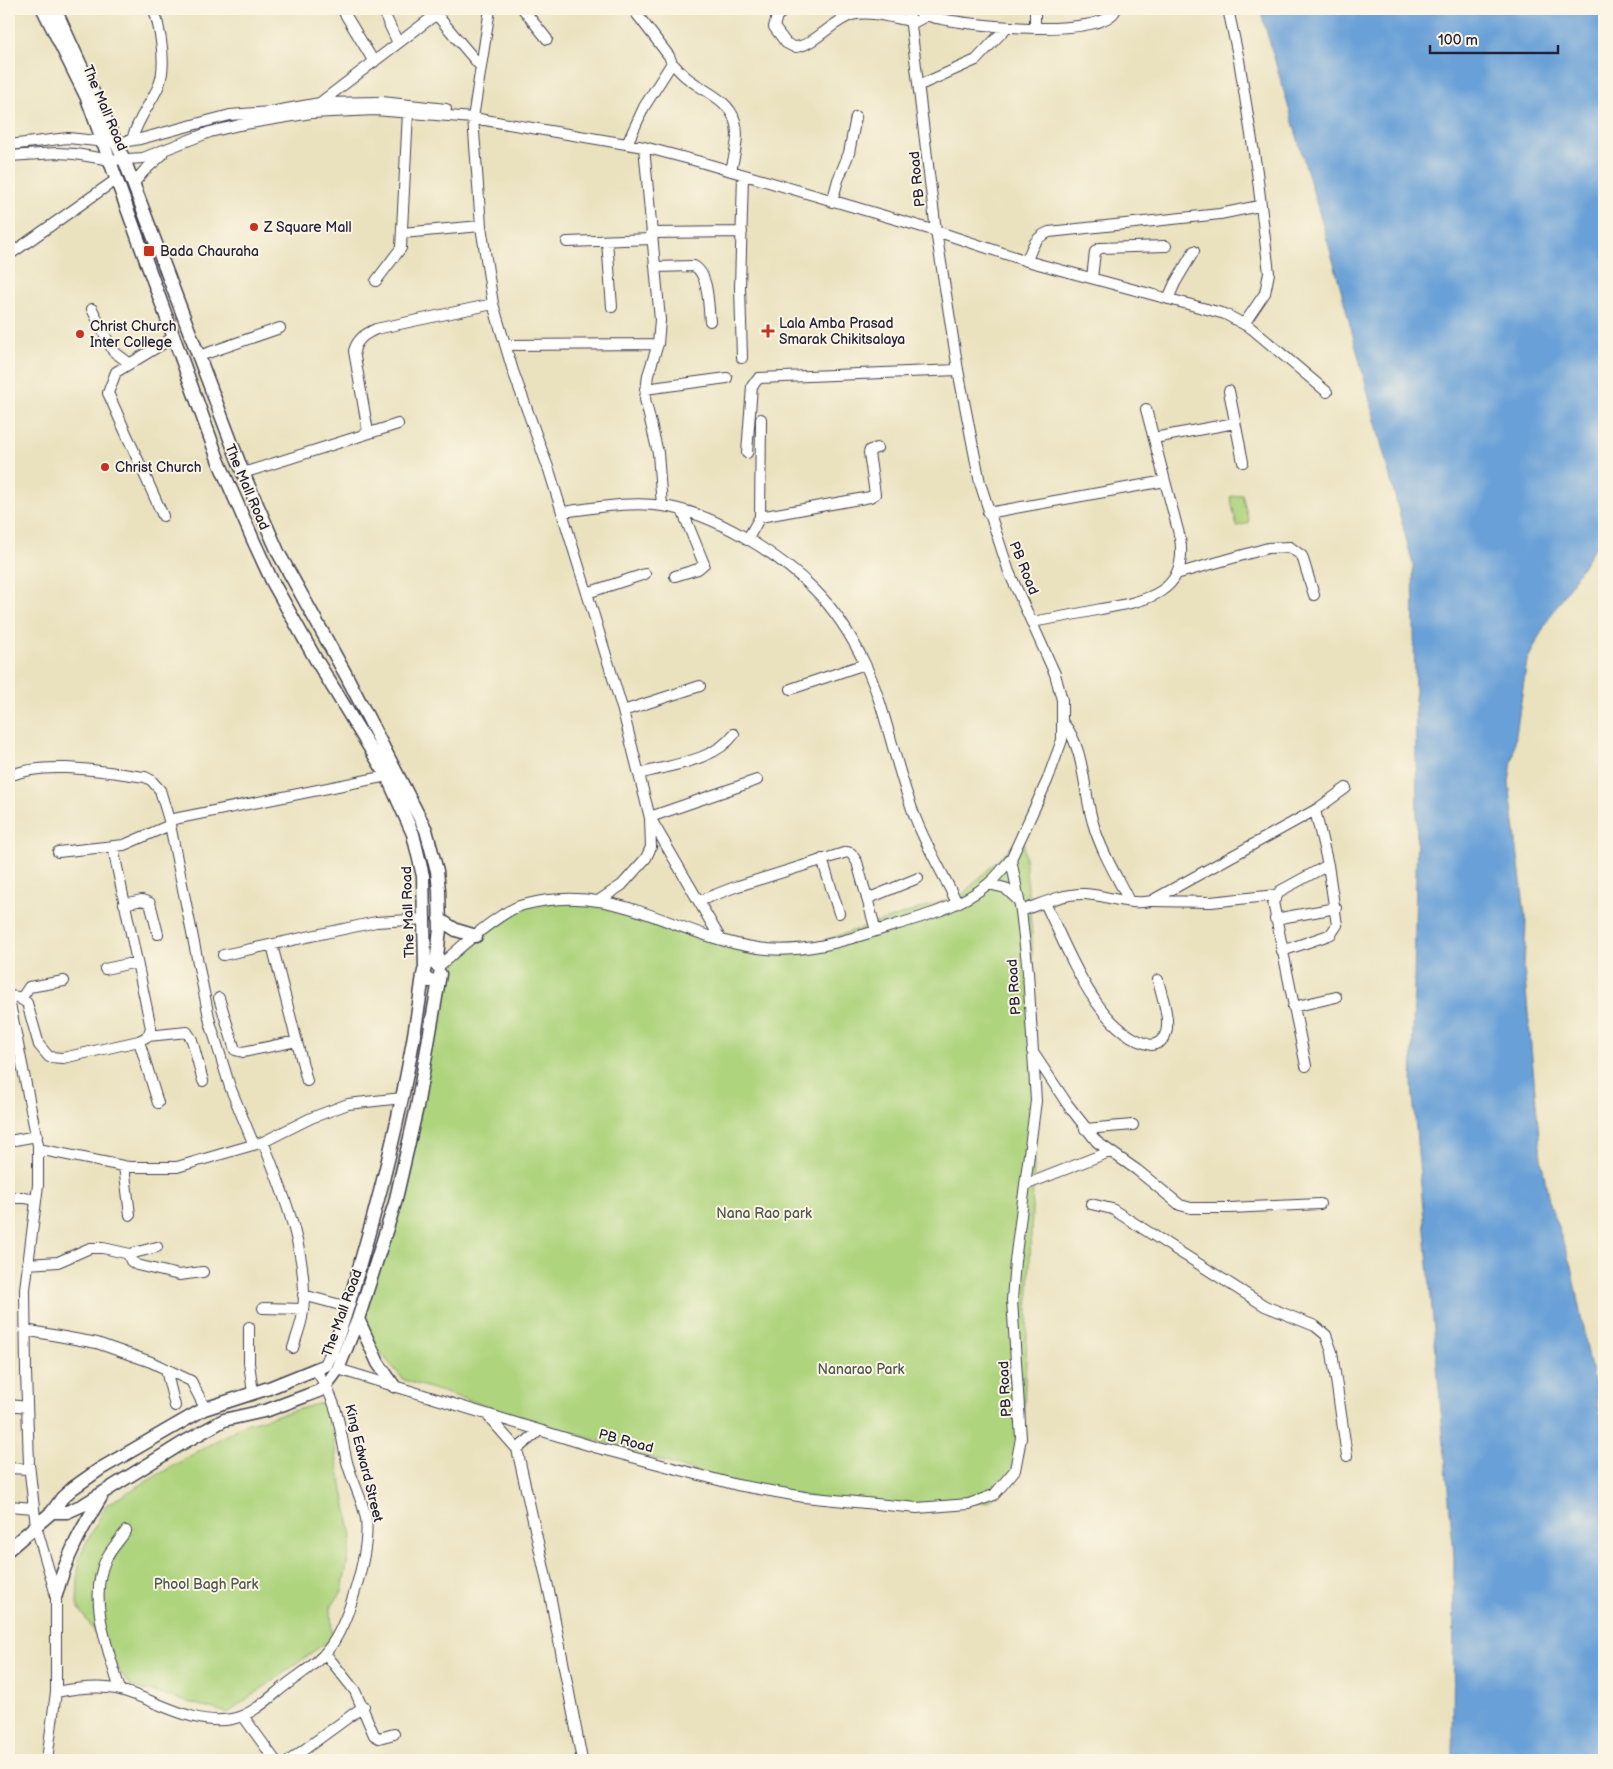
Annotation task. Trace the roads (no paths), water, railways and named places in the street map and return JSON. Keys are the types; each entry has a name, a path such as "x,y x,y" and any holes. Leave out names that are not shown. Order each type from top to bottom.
{"main road":[{"name":"The Mall Road","path":"9,1549 52,1512 62,1498 100,1469 205,1408 321,1368 338,1340 382,1188 432,970 425,919 420,854 393,775 279,554 243,473 124,160 110,142 43,9"},
{"name":"The Mall Road","path":"52,1512 67,1512 102,1494 181,1444 224,1420 268,1410 306,1398 326,1386 338,1369 358,1319 397,1193 417,1107 439,919 438,881 426,830 393,775 315,658 262,561 219,462 110,160 110,142 55,9"},
{"path":"439,919 456,930 476,936"},
{"path":"358,1319 378,1363 394,1386"},
{"path":"321,1368 338,1369"},
{"path":"56,1595 62,1571 75,1540 102,1494"}],"street":[{"path":"132,140 140,118 160,84 162,60 154,9"},
{"path":"342,9 374,62"},
{"path":"382,9 398,43"},
{"path":"490,9 473,114 481,226 493,304 587,593 623,711 650,818 650,847 646,858 622,885 601,899"},
{"path":"523,9 547,39"},
{"path":"633,9 669,56 672,63 686,78 715,96 730,112 735,121 736,146 732,171"},
{"path":"787,9 777,16 774,27 786,43 794,47 807,43 852,15 867,14 911,23 929,16 939,9"},
{"name":"PB Road","path":"338,1369 539,1431 737,1485 804,1496 917,1508 940,1508 982,1501 994,1495 1015,1470 1020,1455 1021,1428 1012,1300 1036,1101 1031,1050 1028,972 1020,906 1011,859 1047,781 1062,740 1064,724 1062,700 1055,674 1009,572 988,513 958,370 936,231 920,85 909,9"},
{"path":"1035,9 1035,28"},
{"path":"929,16 953,22 1006,28 1035,28 1104,21 1113,15 1116,9"},
{"path":"1228,9 1239,60 1257,172 1268,283 1260,302 1244,324"},
{"path":"320,103 440,12 481,68"},
{"path":"920,85 976,60 1006,28"},
{"path":"627,144 644,107 672,63"},
{"path":"9,145 68,138 110,142 132,140 230,115 270,112 320,103 382,102 462,111 644,147 743,174 1027,260 1209,309 1244,324 1327,392"},
{"path":"9,156 76,154 110,160 124,160 151,156 210,132 311,113 375,110 408,113 473,114"},
{"path":"376,281 400,253 408,113"},
{"path":"832,202 838,180 850,153 856,117"},
{"path":"644,147 660,320 658,344 645,390 646,411 658,453 662,506"},
{"path":"133,184 144,171 171,148"},
{"path":"742,358 740,287 743,174"},
{"path":"9,255 117,179"},
{"path":"1027,260 1037,238 1049,232 1220,214 1259,206"},
{"path":"402,233 481,226"},
{"path":"567,242 742,232"},
{"path":"607,241 612,307"},
{"path":"1092,278 1095,252 1100,248 1166,246"},
{"path":"1168,299 1194,250"},
{"path":"655,267 694,266 698,268 703,277 710,321"},
{"path":"368,432 354,352 356,344 364,334 376,329 493,304"},
{"path":"92,309 113,351 130,363"},
{"path":"199,356 280,328"},
{"path":"163,516 108,392 116,372 174,337"},
{"path":"505,345 658,344"},
{"path":"747,453 752,386 759,378 958,370"},
{"path":"645,390 727,378"},
{"path":"1229,392 1243,462"},
{"path":"1032,622 1144,601 1163,590 1176,574 1182,554 1146,408"},
{"path":"747,540 760,517 761,419"},
{"path":"1154,438 1235,423"},
{"path":"243,473 398,424"},
{"path":"760,517 870,497 876,494 869,452 877,448"},
{"path":"988,513 1165,481"},
{"path":"562,512 630,505 662,506 682,510 718,524 747,540 783,563 814,589 837,617 865,664 874,685 909,800 957,903"},
{"path":"675,576 698,569 704,564 682,510"},
{"path":"1176,574 1268,548 1290,547 1302,556 1314,595"},
{"path":"262,561 279,554"},
{"path":"587,593 645,574"},
{"path":"791,689 865,664"},
{"path":"623,711 700,686"},
{"path":"1064,724 1074,740 1087,799 1100,843 1129,900"},
{"path":"640,774 715,751 727,744 734,734"},
{"path":"9,776 41,768 145,777 151,780 160,790 170,822 210,1022 230,1087 259,1143 297,1241 303,1309 294,1348"},
{"path":"58,852 113,848 133,842 170,822 393,775"},
{"path":"650,818 757,780"},
{"path":"1151,901 1315,810 1346,788"},
{"path":"1282,951 1331,934 1337,925 1336,908 1328,866 1315,810"},
{"path":"650,818 720,938"},
{"path":"113,848 151,1028 144,1039 158,1104"},
{"path":"699,901 841,852 851,853 857,862 876,931"},
{"path":"822,858 839,913"},
{"path":"432,970 512,910 524,904 577,898 601,899 720,938 760,948 792,949 828,944 876,931 957,903 988,884 1011,859"},
{"path":"988,884 1005,888 1020,906 1045,903 1082,894 1129,900 1211,902 1276,895 1328,866"},
{"path":"867,899 918,878"},
{"path":"1276,895 1273,902 1275,919 1306,1066"},
{"path":"124,904 142,900 150,903 158,934"},
{"path":"1045,903 1100,1008 1124,1032 1151,1045 1162,1042 1166,1036 1167,1028 1158,980"},
{"path":"1275,919 1336,908"},
{"path":"223,955 376,922 425,919"},
{"path":"272,945 307,1081"},
{"path":"105,969 137,962"},
{"path":"21,999 29,987 64,981"},
{"path":"1293,1007 1336,997"},
{"path":"47,1760 56,1692 56,1595 36,1526 29,1469 25,1330 27,1264 36,1200 38,1149 13,1041 9,998 21,999 29,1008 39,1046 49,1057 63,1058 144,1039 187,1032 192,1040 203,1081"},
{"path":"219,998 235,1050 243,1052 297,1042"},
{"path":"1031,1050 1085,1129 1109,1152 1137,1170 1173,1202 1191,1208 1320,1204"},
{"path":"38,1149 124,1166 177,1166 259,1143 311,1118 348,1104 402,1098"},
{"path":"1085,1129 1132,1125"},
{"path":"9,1141 36,1136"},
{"path":"1025,1184 1109,1152"},
{"path":"124,1166 130,1215"},
{"path":"9,1198 36,1200"},
{"path":"1091,1204 1112,1209 1266,1306 1315,1326 1326,1335 1332,1352 1347,1456"},
{"path":"27,1264 58,1262 96,1247 128,1254 157,1247"},
{"path":"128,1254 134,1264 179,1275 203,1272"},
{"path":"303,1295 348,1306"},
{"path":"263,1308 303,1309"},
{"path":"249,1326 249,1363 253,1392"},
{"path":"25,1330 97,1343 138,1357 191,1381 205,1408"},
{"name":"King Edward Street","path":"56,1692 79,1688 120,1690 180,1713 216,1720 243,1716 325,1654 336,1635 354,1593 362,1565 367,1531 362,1505 346,1457 339,1414 326,1386 321,1368"},
{"path":"166,1370 175,1406"},
{"path":"9,1405 27,1407"},
{"path":"486,1415 501,1428 517,1449 551,1600 582,1760"},
{"path":"517,1449 539,1431"},
{"path":"9,1468 29,1469"},
{"path":"9,1506 34,1508"},
{"path":"120,1690 106,1638 99,1592 100,1579 107,1558 126,1531"},
{"path":"325,1654 355,1691 364,1706 374,1735 379,1738 394,1734"},
{"path":"290,1760 364,1706"},
{"path":"243,1716 275,1760"}],"water":[{"path":"1260,9 1604,9 1604,537 1592,551 1546,623 1527,661 1509,782 1526,923 1524,967 1541,1158 1549,1201 1571,1266 1601,1420 1604,1458 1604,1760 1453,1760 1454,1556 1412,1085 1417,824 1413,565 1335,267"}],"place":[{"name":"Z Square Mall","path":"254,227"},
{"name":"Bada Chauraha","path":"149,251"},
{"name":"Lala Amba Prasad Smarak Chikitsalaya","path":"768,331"},
{"name":"Christ Church Inter College","path":"80,334"},
{"name":"Christ Church","path":"105,467"}],"park label":[{"name":"Nana Rao park","path":"764,1213"},
{"name":"Nanarao Park","path":"861,1369"},
{"name":"Phool Bagh Park","path":"206,1584"}]}
